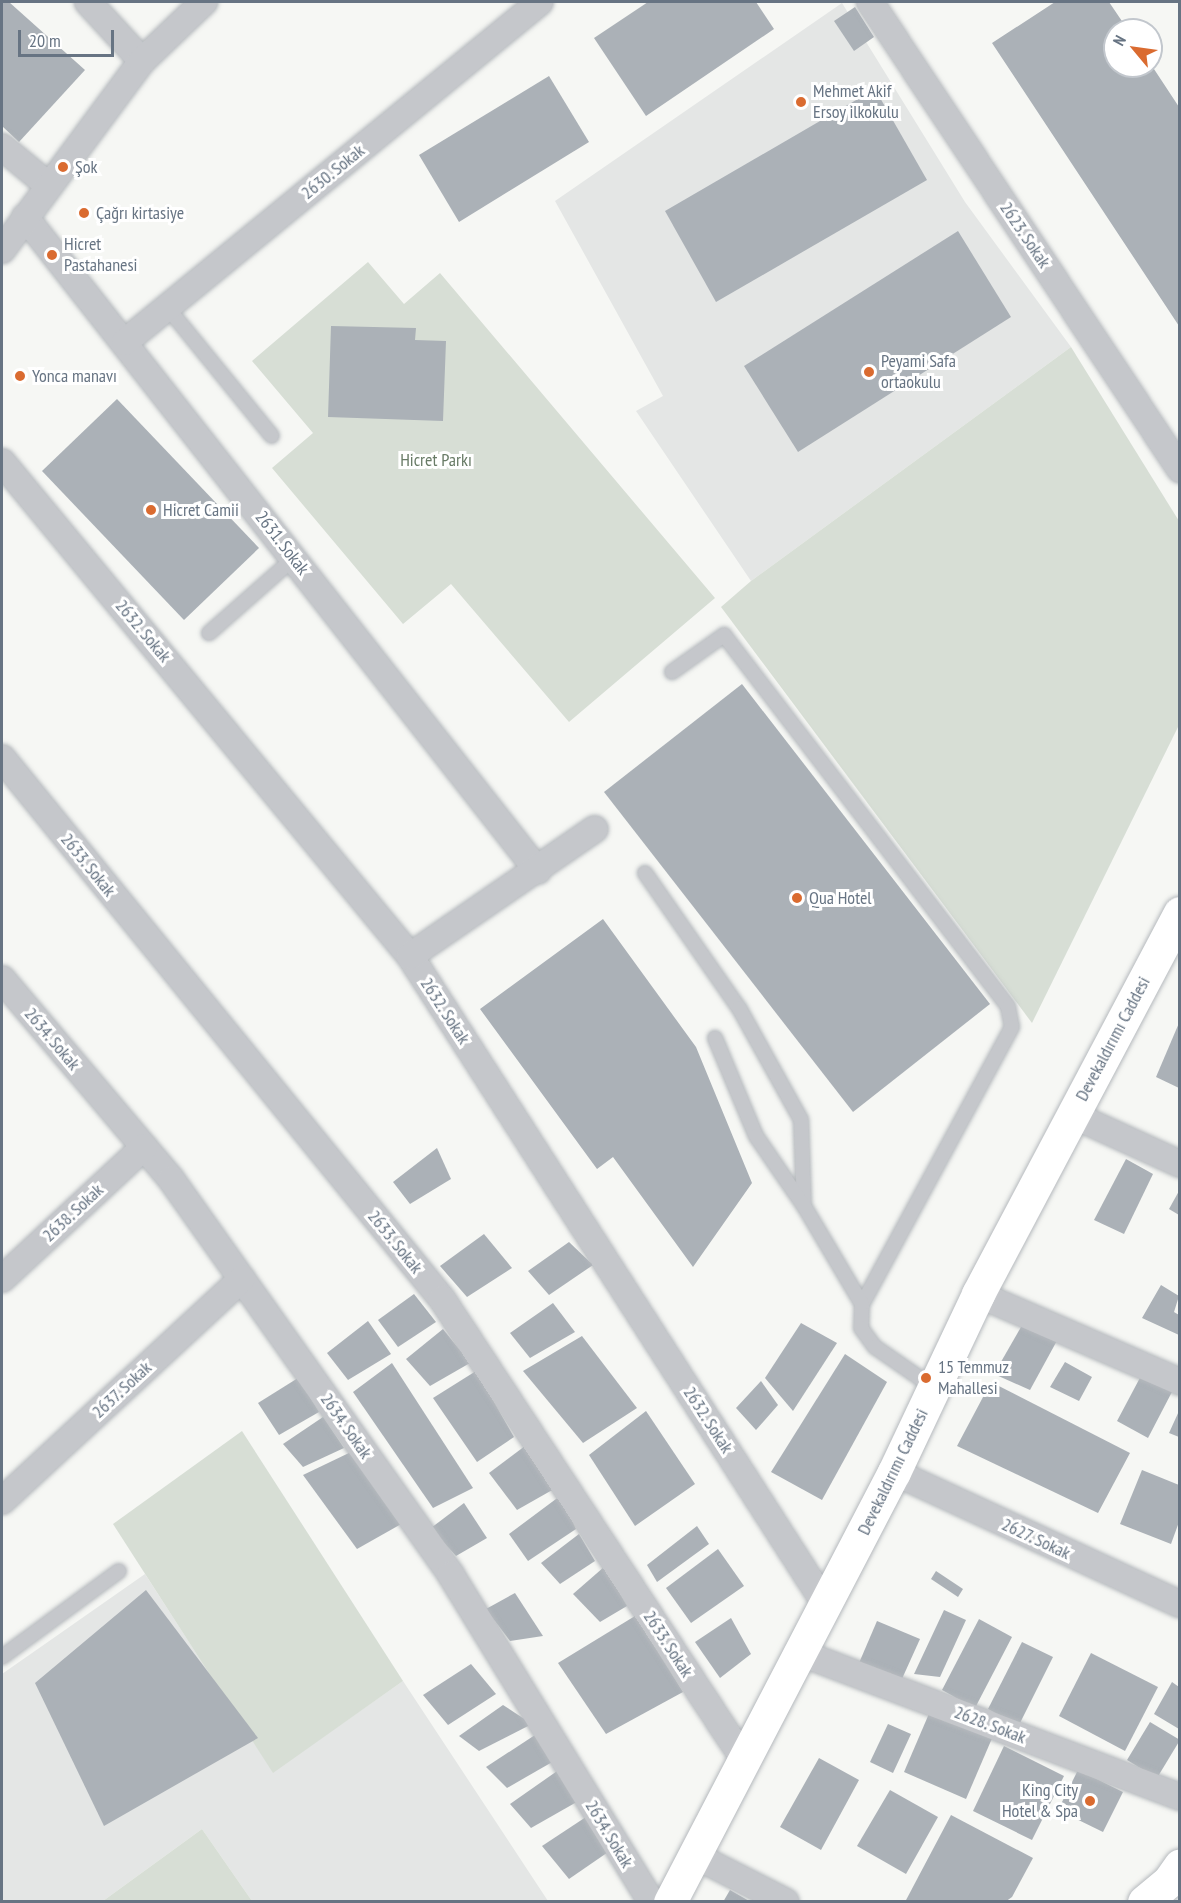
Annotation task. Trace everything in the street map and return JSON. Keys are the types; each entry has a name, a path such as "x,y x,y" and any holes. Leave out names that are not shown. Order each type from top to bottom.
{"main road":[{"name":"Devekaldırımı Caddesi","path":"670,1902 894,1472 978,1294 1179,913"},
{"path":"1144,1902 1169,1881 1179,1865"}],"street":[{"path":"88,2 142,61"},
{"path":"2,250 142,61 204,2"},
{"name":"2630. Sokak","path":"126,342 540,2"},
{"name":"2623. Sokak","path":"870,2 1179,470"},
{"path":"2,147 48,185"},
{"name":"2631. Sokak","path":"25,217 126,342 538,871"},
{"name":"2632. Sokak","path":"2,462 410,956 826,1605"},
{"name":"2633. Sokak","path":"2,759 442,1299 743,1758"},
{"path":"410,956 538,871 595,829"},
{"name":"2634. Sokak","path":"2,979 144,1147 242,1279 451,1575 651,1902"},
{"path":"1073,1115 1179,1164"},
{"name":"2638. Sokak","path":"2,1279 144,1147"},
{"name":"2637. Sokak","path":"2,1502 242,1279"},
{"path":"978,1294 1179,1382"},
{"name":"2627. Sokak","path":"894,1472 1179,1604"},
{"name":"2628. Sokak","path":"801,1653 1179,1797"},
{"path":"694,1855 786,1902"}],"lane":[{"path":"167,307 272,436"},
{"path":"209,633 294,558"},
{"path":"672,672 724,635 1008,1007 1012,1027 862,1304 861,1328 875,1347 934,1388"},
{"path":"645,873 739,1008 801,1120 804,1206"},
{"path":"715,1038 756,1136 804,1206 862,1304"},
{"path":"2,1657 119,1571"}],"shaded area":[{"path":"842,3 965,202 1071,347 751,581 636,411 663,396 555,201"},
{"path":"145,1574 273,1772 403,1681 548,1901 252,1901 202,1829 103,1901 2,1901 2,1674"}],"green space":[{"name":"Hicret Parkı","path":"368,262 404,304 440,273 715,598 569,722 451,584 403,624 272,468 313,433 252,361"},
{"path":"1071,347 1179,521 1179,725 1032,1023 721,607 751,581"},
{"path":"242,1431 403,1681 273,1773 113,1524"},
{"path":"202,1829 252,1901 103,1901"}],"building":[{"path":"2,2 9,2 85,70 19,142 2,126"},
{"path":"648,2 756,2 774,29 646,116 594,38"},
{"path":"1055,2 1109,2 1120,18 1103,18 1103,78 1160,78 1179,107 1179,326 992,43"},
{"path":"855,7 874,37 854,51 834,21"},
{"path":"549,76 589,142 459,222 419,155"},
{"path":"875,89 927,180 716,302 665,211"},
{"path":"958,231 1011,317 798,452 744,366"},
{"path":"331,326 416,328 415,340 446,341 443,421 328,417"},
{"name":"Hicret Camii","path":"117,399 259,548 184,620 42,471"},
{"name":"Qua Hotel","path":"742,684 990,1004 853,1112 604,792"},
{"path":"603,919 696,1047 752,1183 693,1267 613,1157 597,1169 480,1009"},
{"path":"1179,1023 1179,1088 1156,1077"},
{"path":"437,1148 451,1179 410,1204 393,1182"},
{"path":"1126,1159 1153,1174 1124,1234 1094,1220"},
{"path":"1179,1191 1179,1215 1169,1209"},
{"path":"484,1234 512,1268 467,1297 440,1266"},
{"path":"569,1242 593,1265 549,1295 528,1271"},
{"path":"1161,1285 1179,1296 1174,1312 1179,1315 1179,1335 1142,1318"},
{"path":"414,1294 436,1322 398,1347 378,1320"},
{"path":"553,1303 575,1332 530,1358 510,1333"},
{"path":"1025,1320 1059,1337 1030,1390 994,1374"},
{"path":"368,1321 391,1354 348,1380 327,1353"},
{"path":"801,1323 837,1343 793,1411 765,1378"},
{"path":"443,1329 470,1363 430,1386 406,1359"},
{"path":"582,1336 637,1408 583,1443 523,1371"},
{"path":"845,1354 887,1382 822,1500 771,1472"},
{"path":"1065,1362 1092,1377 1079,1401 1050,1387"},
{"path":"392,1363 473,1488 433,1508 353,1392"},
{"path":"476,1371 514,1437 477,1462 433,1398"},
{"path":"1142,1374 1174,1388 1148,1438 1117,1421"},
{"path":"298,1378 319,1412 279,1435 258,1403"},
{"path":"761,1381 778,1405 756,1430 736,1408"},
{"path":"991,1382 1130,1453 1098,1513 957,1446"},
{"path":"646,1411 695,1484 635,1526 589,1455"},
{"path":"1179,1411 1179,1437 1169,1433"},
{"path":"323,1417 344,1448 303,1467 283,1444"},
{"path":"525,1446 554,1489 517,1510 489,1473"},
{"path":"351,1452 403,1523 357,1549 303,1475"},
{"path":"1142,1470 1179,1485 1179,1522 1171,1544 1120,1524"},
{"path":"560,1496 576,1529 528,1561 509,1534"},
{"path":"464,1503 487,1538 456,1556 431,1528"},
{"path":"697,1526 709,1544 657,1582 647,1565"},
{"path":"579,1534 595,1561 560,1584 541,1563"},
{"path":"718,1549 744,1586 691,1623 666,1588"},
{"path":"604,1567 627,1606 600,1622 573,1594"},
{"path":"936,1571 963,1589 958,1597 931,1579"},
{"path":"146,1590 258,1738 104,1826 35,1683"},
{"path":"515,1593 543,1636 510,1641 486,1609"},
{"path":"944,1610 966,1620 940,1677 914,1674"},
{"path":"635,1616 683,1692 606,1734 558,1663"},
{"path":"731,1618 751,1654 720,1678 695,1642"},
{"path":"979,1619 1012,1637 975,1708 942,1690"},
{"path":"877,1621 920,1639 901,1681 859,1663"},
{"path":"1022,1642 1053,1657 1019,1725 988,1709"},
{"path":"1091,1653 1158,1687 1125,1751 1059,1716"},
{"path":"471,1664 496,1694 448,1725 423,1695"},
{"path":"1172,1682 1179,1687 1179,1729 1154,1714"},
{"path":"503,1705 532,1724 479,1751 459,1736"},
{"path":"931,1709 993,1736 966,1799 904,1772"},
{"path":"1150,1722 1180,1740 1157,1778 1127,1760"},
{"path":"888,1724 911,1734 893,1773 870,1762"},
{"path":"535,1735 554,1761 507,1788 486,1767"},
{"path":"1004,1746 1064,1776 1032,1840 973,1811"},
{"path":"819,1758 859,1780 821,1850 780,1827"},
{"path":"560,1769 582,1799 531,1828 510,1804"},
{"name":"King City Hotel & Spa","path":"1078,1770 1123,1792 1103,1832 1058,1810"},
{"path":"890,1790 938,1817 906,1874 857,1846"},
{"path":"589,1815 614,1848 569,1879 542,1846"},
{"path":"951,1815 1033,1858 1012,1897 1005,1902 905,1902"},
{"path":"730,1890 751,1902 723,1902"}],"place":[{"name":"Mehmet Akif Ersoy ilkokulu","path":"801,102"},
{"name":"Şok","path":"63,167"},
{"name":"Çağrı kirtasiye","path":"84,213"},
{"name":"Hicret Pastahanesi","path":"52,255"},
{"name":"Peyami Safa ortaokulu","path":"869,372"},
{"name":"Yonca manavı","path":"20,376"},
{"name":"Hicret Camii","path":"151,510"},
{"name":"Qua Hotel","path":"797,898"},
{"name":"15 Temmuz Mahallesi","path":"926,1378"},
{"name":"King City Hotel & Spa","path":"1090,1801"}]}
